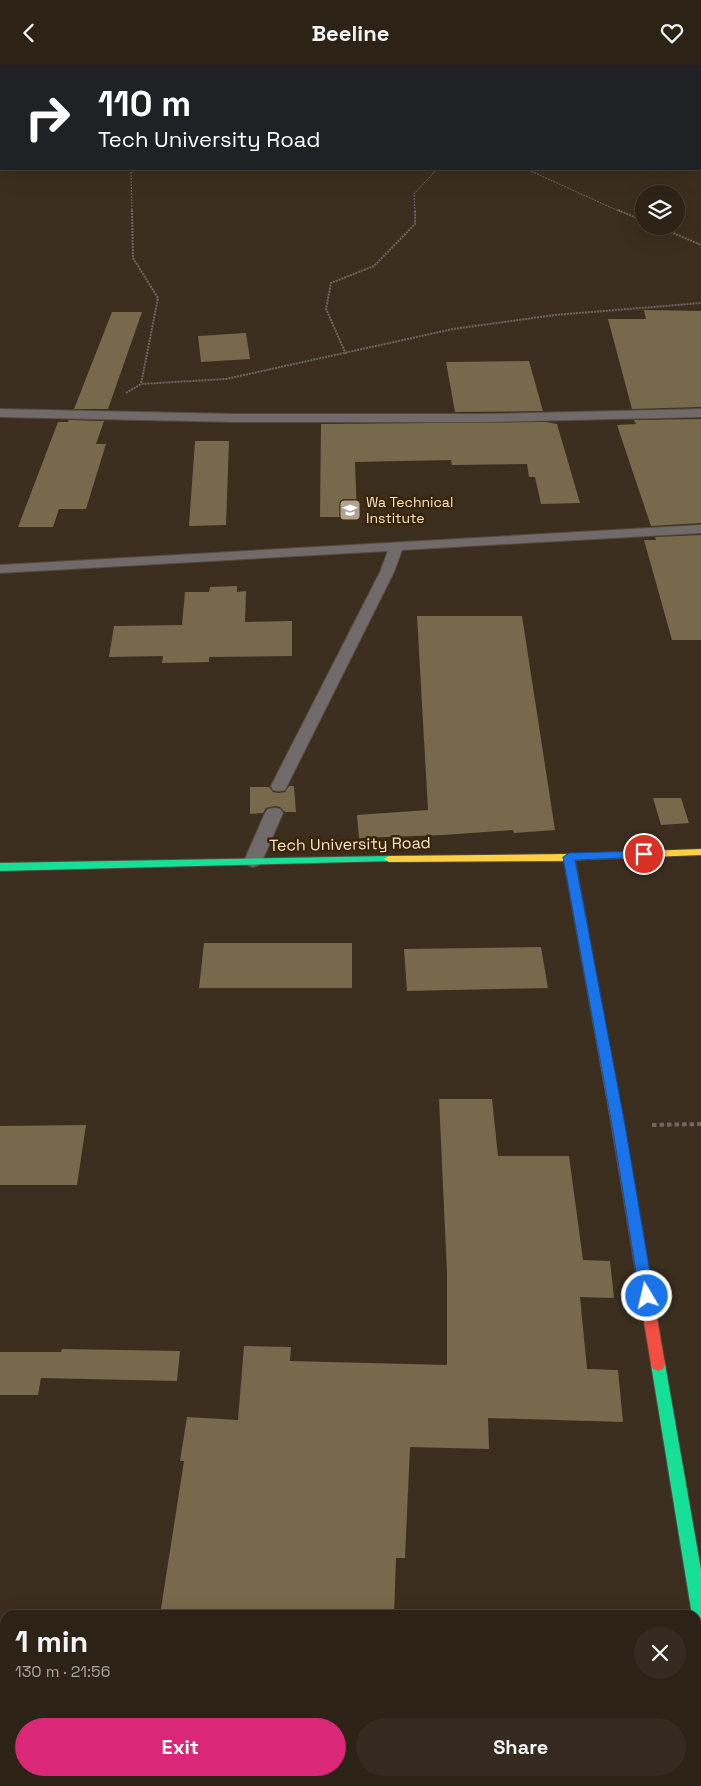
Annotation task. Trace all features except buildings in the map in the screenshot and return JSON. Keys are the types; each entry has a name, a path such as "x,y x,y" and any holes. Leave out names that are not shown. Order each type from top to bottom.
{"street":[{"name":"Tech University Road","path":"0,867 252,861 569,857 701,852"},
{"path":"569,857 618,1125 699,1610"}],"lane":[{"path":"0,413 235,418 483,418 701,413"},
{"path":"0,569 701,529"},
{"path":"278,786 387,572 396,547"},
{"path":"252,861 274,813"}],"path":[{"path":"131,170 133,258 158,298 141,384"},
{"path":"346,354 326,309 331,283 374,266 415,224 414,194 438,170"},
{"path":"528,170 635,217"},
{"path":"678,235 701,245"},
{"path":"92,415 141,384 226,379 453,329 555,315 701,303"},
{"path":"618,1125 701,1124"}],"traffic: fast":[{"path":"0,867 389,859"},
{"path":"658,1364 699,1610"}],"traffic: slow":[{"path":"389,859 569,857 701,852"},
{"path":"569,857 616,1116"}],"traffic: jam":[{"path":"616,1116 658,1364"}],"place":[{"name":"Wa Technical Institute","path":"350,510"}],"route":[{"path":"644,854 569,857 647,1296"}]}
